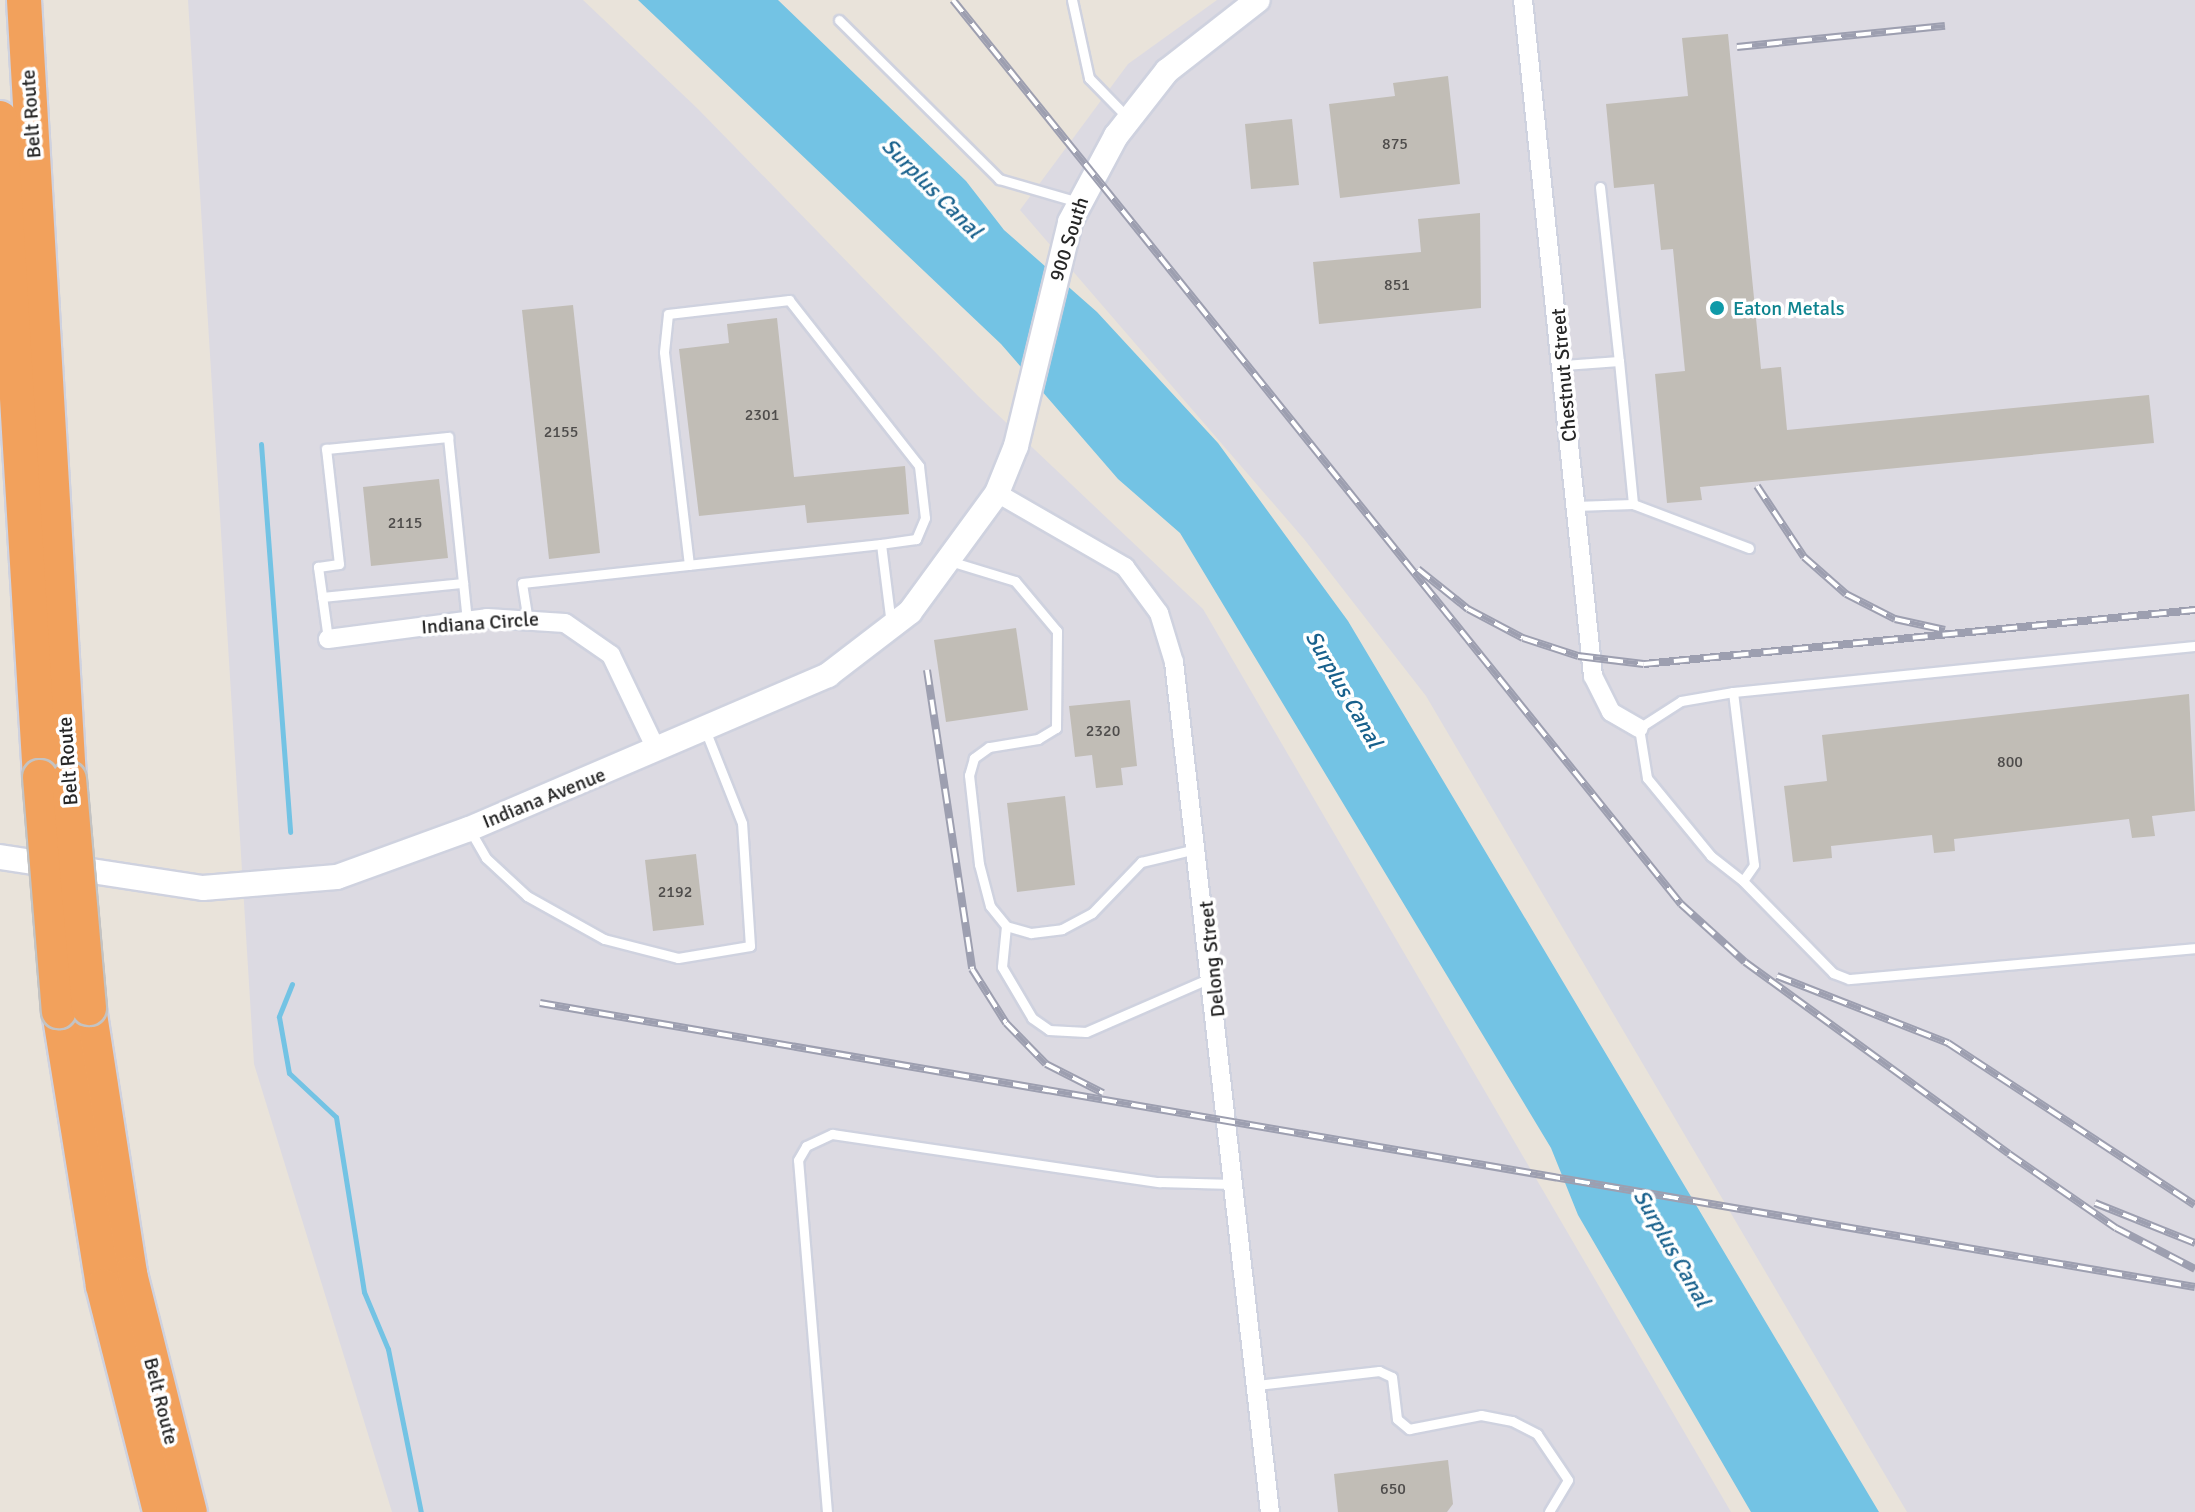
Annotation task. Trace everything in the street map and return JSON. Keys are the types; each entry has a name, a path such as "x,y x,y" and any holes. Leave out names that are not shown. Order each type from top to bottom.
{"highway":[{"name":"Belt Route","path":"24,0 55,778"},
{"name":"Belt Route","path":"0,118 74,1010 103,1286 160,1512"},
{"name":"Belt Route","path":"74,1010 130,1274 190,1512"}],"street":[{"name":"900 South","path":"997,493 1016,446 1064,241 1078,202 1128,118 1191,49 1258,0"},
{"name":"Chestnut Street","path":"1523,0 1596,688 1611,712 1639,728"},
{"name":"Indiana Avenue","path":"0,857 153,884 275,887 366,868 786,699 891,628 953,562 997,493"},
{"name":"Delong Street","path":"997,493 1125,567 1159,613 1174,662 1215,976 1270,1512"},
{"name":"Indiana Circle","path":"328,639 527,615 565,623 611,655 657,751"}],"lane":[{"path":"1072,0 1089,78 1128,118"},
{"path":"839,20 999,179 1078,202"},
{"path":"1600,187 1633,504"},
{"path":"527,615 522,583 689,565 881,544 916,539 925,518 919,466 789,300 668,314 664,352 689,565"},
{"path":"1564,365 1619,361"},
{"path":"328,639 318,567 339,564 326,449 448,437 467,621"},
{"path":"1575,506 1633,504 1749,548"},
{"path":"881,544 891,628"},
{"path":"953,562 1015,581 1057,631 1056,728 1038,739 989,747 974,758 969,775 979,864 990,906 1006,926 1031,933 1062,929 1092,913 1141,862 1200,849"},
{"path":"322,597 463,583"},
{"path":"2195,646 1733,692 1681,701 1639,728 1647,778 1711,856 1743,881 1833,973 1849,979 2195,948"},
{"path":"1733,692 1754,865 1743,881"},
{"path":"469,829 486,858 527,896 604,939 678,958 750,946 742,823 706,732"},
{"path":"1006,926 1002,967 1032,1018 1049,1030 1086,1032 1215,976"},
{"path":"827,1512 798,1160 806,1146 832,1134 1159,1182 1237,1184"},
{"path":"1257,1385 1379,1371 1392,1377 1397,1419 1409,1429 1481,1415 1512,1421 1537,1434 1568,1480 1549,1512"}],"shaded area":[{"path":"188,0 583,0 698,109 978,396 1203,609 1731,1512 392,1512 254,1064"},
{"path":"1217,0 2195,0 2195,1512 1907,1512 1426,696 1304,539 1020,210 1128,64"}],"water":[{"name":"Surplus Canal","path":"638,0 778,0 966,181 1004,230 1097,312 1218,443 1348,621 1879,1512 1751,1512 1578,1215 1551,1148 1180,533 1118,479 1001,344"}],"building":[{"name":"Eaton Metals","path":"1728,34 1761,369 1781,367 1787,430 2149,395 2154,443 1700,487 1702,500 1667,503 1655,374 1685,371 1673,249 1661,250 1654,184 1614,188 1606,104 1688,96 1682,38"},
{"path":"1448,76 1460,184 1340,198 1329,104 1395,96 1393,83"},
{"path":"1292,119 1299,185 1251,189 1245,124"},
{"path":"1480,213 1481,308 1319,324 1313,262 1421,252 1418,219"},
{"path":"573,305 600,553 549,559 522,310"},
{"path":"777,318 794,477 905,466 909,514 807,523 805,505 699,516 679,349 729,343 727,324"},
{"path":"439,479 448,558 371,566 363,487"},
{"path":"1016,628 1028,710 946,722 934,640"},
{"path":"2189,694 2195,811 2152,816 2155,836 2132,838 2129,819 1954,839 1955,851 1934,853 1932,835 1831,846 1832,858 1793,862 1784,786 1827,781 1822,735"},
{"path":"1130,700 1137,766 1121,768 1123,785 1096,788 1092,755 1075,757 1069,706"},
{"path":"1065,796 1075,885 1017,892 1007,803"},
{"path":"696,854 704,925 653,931 645,860"},
{"path":"1448,1460 1453,1504 1447,1512 1338,1512 1334,1474"}],"waterway":[{"path":"261,444 290,832"},
{"path":"292,984 279,1017 289,1073 336,1117 364,1292 388,1349 421,1512"}],"railway":[{"path":"953,0 1681,904 1745,962 2009,1154 2116,1228 2195,1269"},
{"path":"1737,47 1945,26"},
{"path":"1757,486 1804,557 1846,594 1895,619 1945,630"},
{"path":"1418,569 1468,609 1523,638 1578,656 1644,664 2195,610"},
{"path":"927,670 972,969 1006,1023 1046,1064 1103,1093"},
{"path":"1777,976 1948,1043 2195,1205"},
{"path":"540,1003 2195,1287"},
{"path":"2095,1203 2195,1243"}],"place":[{"name":"Eaton Metals","path":"1717,308"}]}
